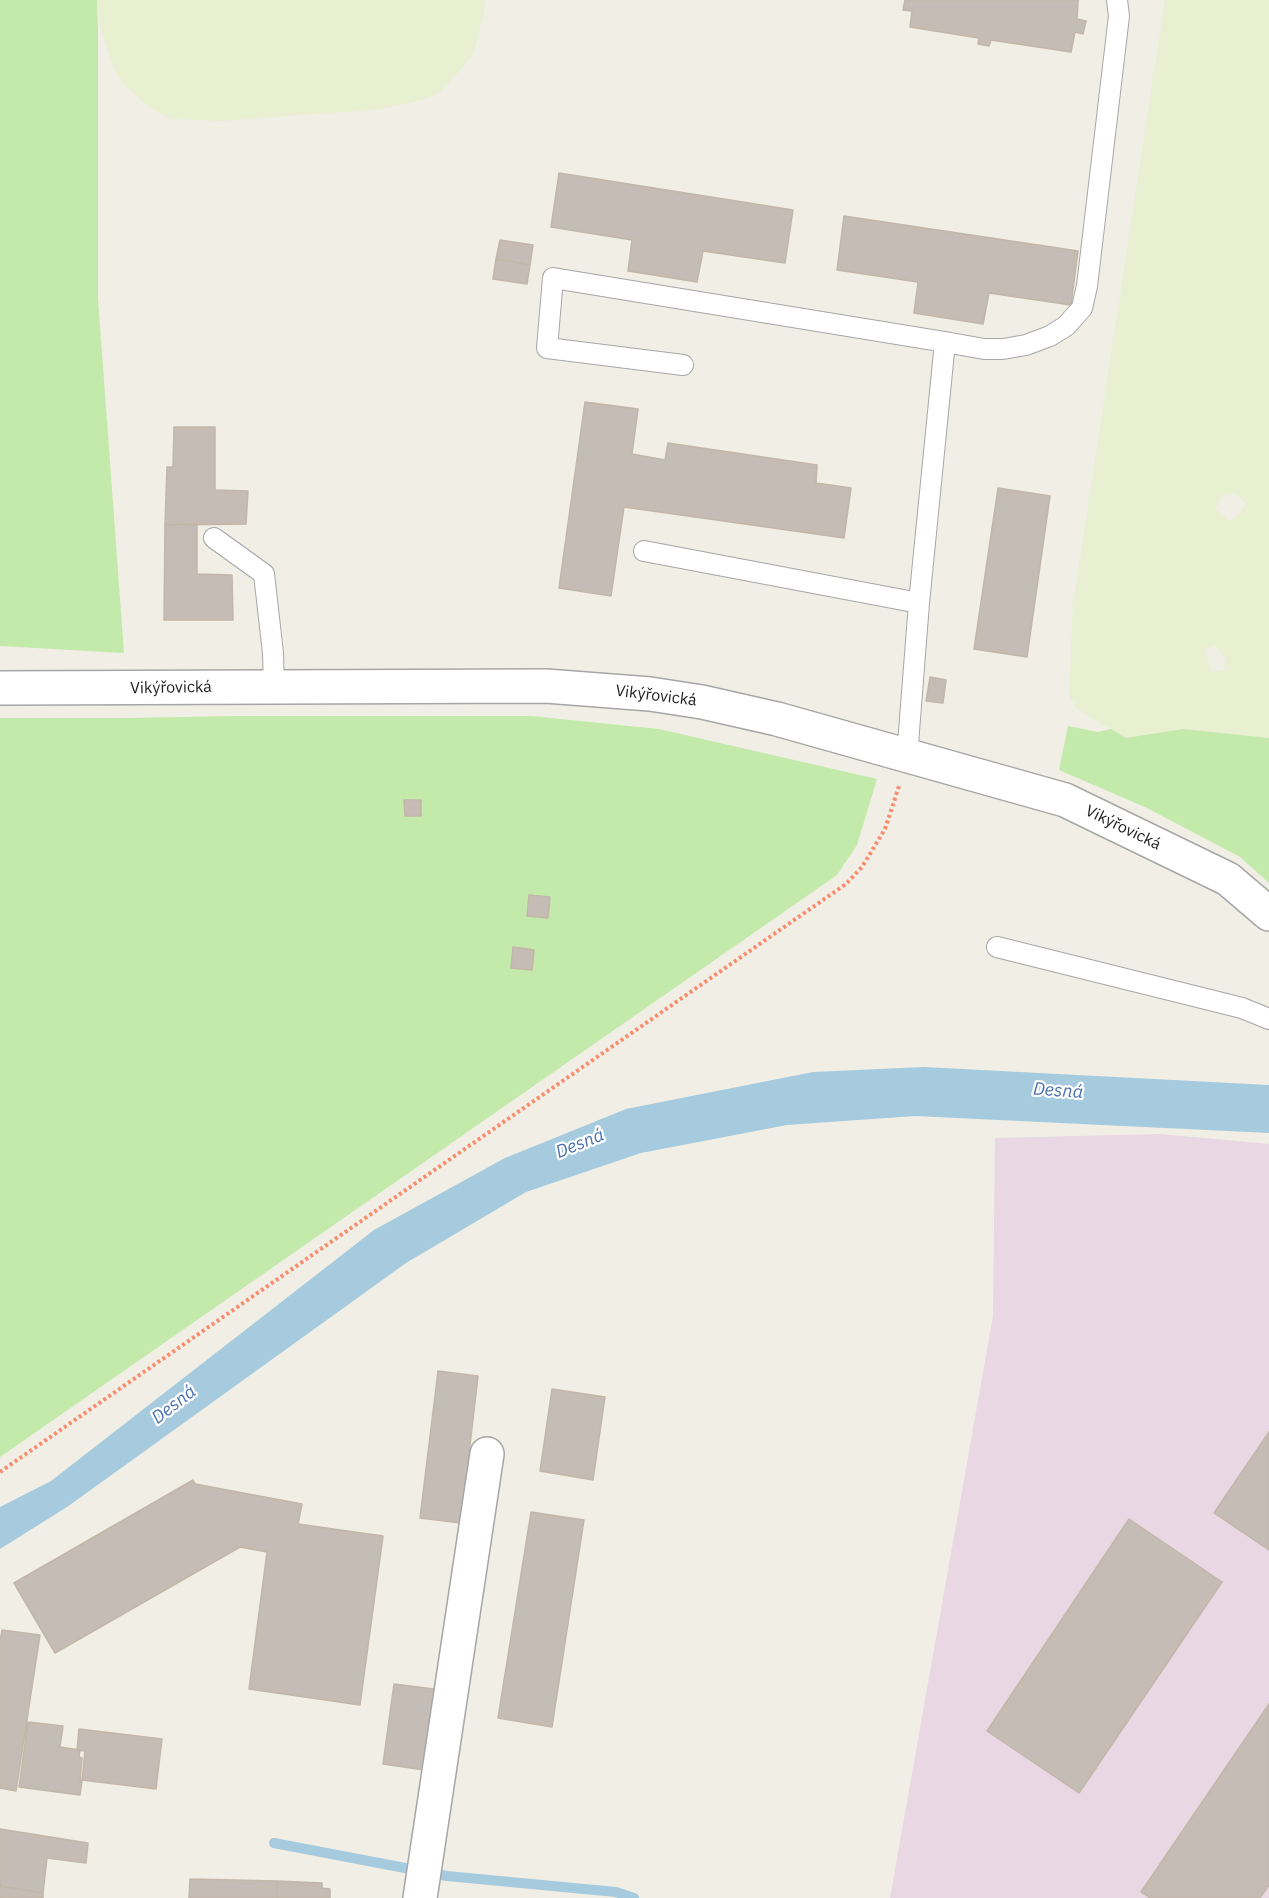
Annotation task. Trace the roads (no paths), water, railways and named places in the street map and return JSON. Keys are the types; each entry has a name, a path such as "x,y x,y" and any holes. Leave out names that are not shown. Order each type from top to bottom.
{"street":[{"name":"Vikýřovická","path":"0,688 546,686 650,694 702,702 777,719 1065,800 1228,879 1269,914"},
{"path":"420,1898 487,1454"}],"lane":[{"path":"683,365 547,348 553,278 984,349 1003,349 1026,345 1050,336 1066,326 1082,308 1087,286 1119,16 1117,0"},
{"path":"907,757 919,603 945,342"},
{"path":"214,538 264,574 273,653 274,687"},
{"path":"644,551 919,603"},
{"path":"997,947 1242,1008 1269,1019"}],"water":[{"name":"Desná","path":"924,1067 1269,1085 1269,1133 915,1116 787,1125 641,1153 526,1192 406,1263 67,1507 0,1549 0,1507 51,1481 374,1230 505,1158 626,1109 813,1072"}],"waterway":[{"path":"274,1843 447,1876 616,1892 634,1898"}]}
